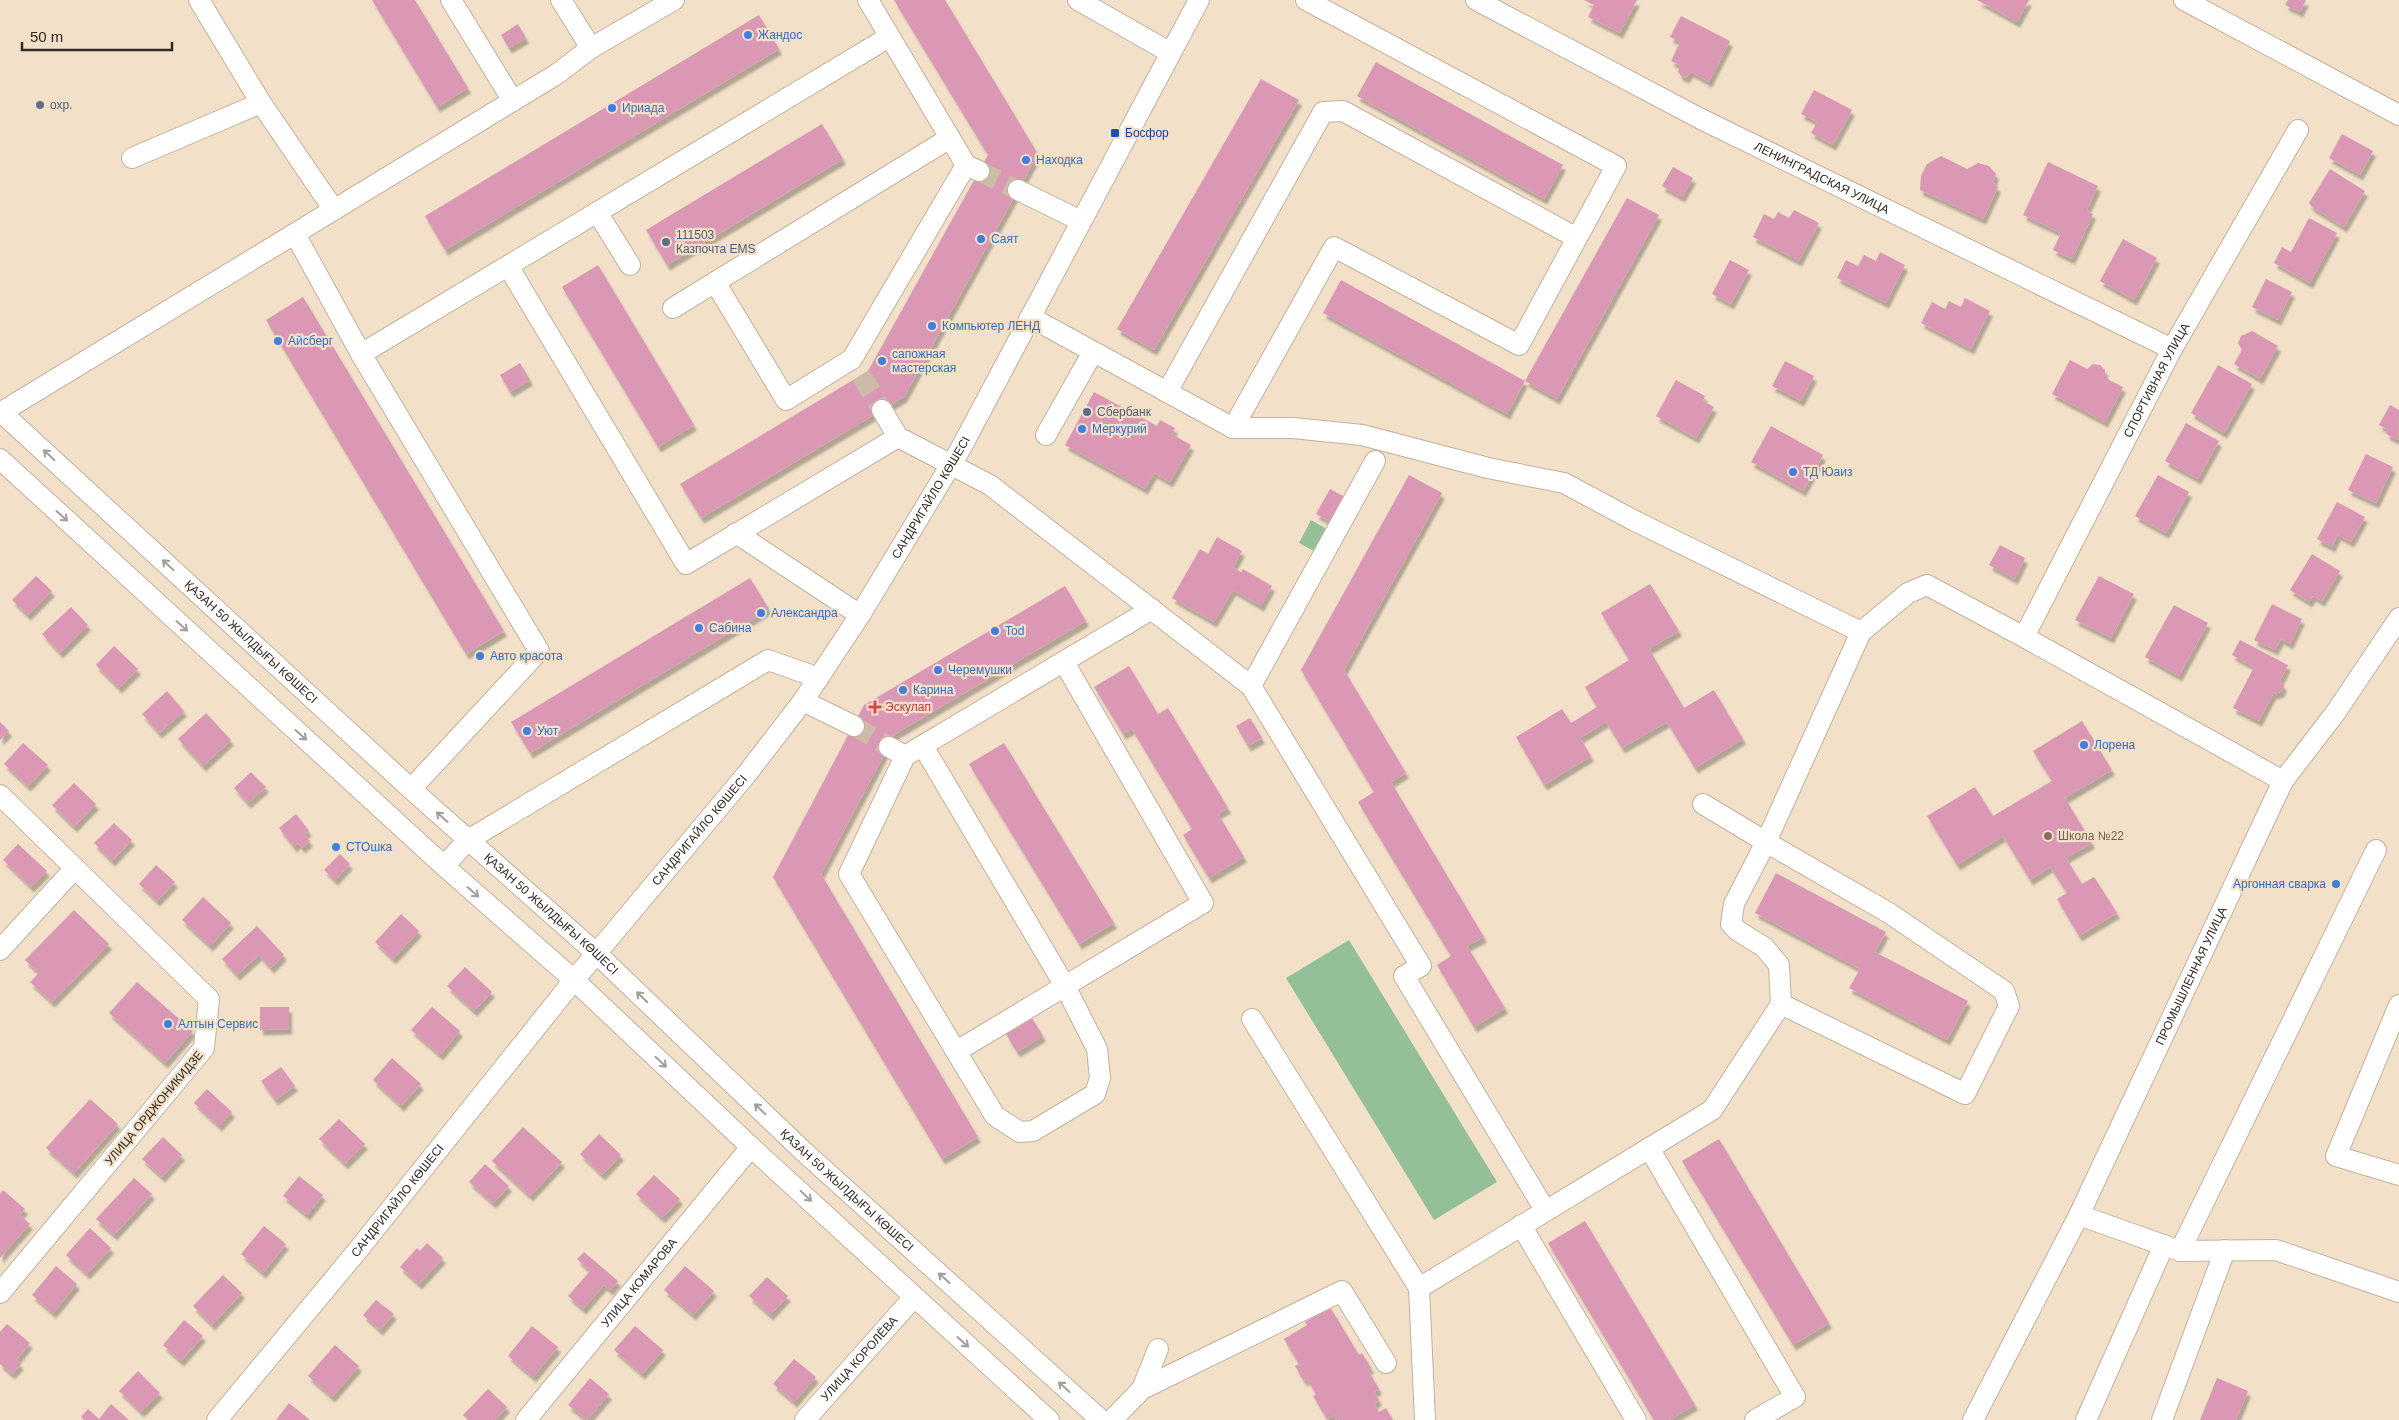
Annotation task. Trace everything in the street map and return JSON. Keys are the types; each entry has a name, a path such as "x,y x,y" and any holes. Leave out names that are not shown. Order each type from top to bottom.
{"street":[{"path":"199,0 261,103 334,210"},
{"path":"451,0 513,101"},
{"path":"561,0 591,48"},
{"path":"0,412 557,74 591,48 674,0"},
{"path":"715,282 786,400 857,367 972,168 950,138 868,0"},
{"path":"1080,0 1171,53"},
{"name":"САНДРИГАЙЛО КӨШЕСІ","path":"217,1420 358,1250 574,980 746,775 803,701 860,615 951,465 1199,0"},
{"path":"1233,428 1334,247 1519,345 1616,166 1306,0"},
{"name":"ЛЕНИНГРАДСКАЯ УЛИЦА","path":"1476,0 1710,123 2172,349"},
{"path":"2184,0 2399,116"},
{"path":"361,354 889,37"},
{"path":"132,158 261,103"},
{"path":"1167,392 1323,112 1343,111 1577,238"},
{"name":"СПОРТИВНАЯ УЛИЦА","path":"2024,637 2172,349 2298,130"},
{"path":"673,308 950,138"},
{"path":"1018,190 1081,221"},
{"path":"597,212 630,265"},
{"path":"295,234 361,354 539,651 411,789"},
{"path":"508,266 686,564 898,437"},
{"path":"1030,317 1233,428 1293,428 1362,435 1488,468 1564,483 1635,521 1862,632"},
{"path":"1046,435 1093,352"},
{"path":"882,410 898,437 990,485 1251,686 1421,966 1404,976 1546,1210"},
{"name":"ҚАЗАН 50 ЖЫЛДЫҒЫ КӨШЕСІ","path":"0,412 411,789 597,954 802,1150 1100,1420"},
{"path":"0,459 444,866 574,980 1041,1417"},
{"path":"1251,686 1375,461"},
{"path":"736,533 860,615"},
{"path":"1419,1288 1712,1110 1781,1004 1779,965 1764,947 1731,924 1734,904 1766,842 1862,632 1908,593 1927,585 2283,782"},
{"path":"923,746 1065,986 1097,1049 1100,1078 1094,1094 1033,1131 1020,1132 996,1116 849,874 897,751 923,746 1152,609"},
{"name":"ПРОМЫШЛЕННАЯ УЛИЦА","path":"1973,1420 2078,1215 2283,782 2336,712 2399,618"},
{"path":"444,866 468,840 768,660 818,678"},
{"path":"957,1051 1203,903 1064,662"},
{"path":"803,701 854,726"},
{"name":"УЛИЦА ОРДЖОНИКИДЗЕ","path":"0,795 209,999 204,1048 0,1293"},
{"path":"1703,804 1890,912 2004,992 2009,1006 1965,1094 1781,1004"},
{"path":"2086,1420 2376,850"},
{"path":"0,950 75,868"},
{"path":"2399,1005 2336,1156 2399,1175"},
{"path":"1252,1019 1419,1288 1425,1420"},
{"name":"УЛИЦА КОМАРОВА","path":"526,1420 751,1147"},
{"path":"1649,1148 1795,1397 1755,1420"},
{"path":"782,1173 802,1150"},
{"path":"2078,1215 2172,1248 2276,1250 2399,1292"},
{"path":"1521,1225 1636,1420"},
{"path":"2162,1420 2225,1250"},
{"path":"1112,1420 1142,1389 1342,1291 1386,1364"},
{"name":"УЛИЦА КОРОЛЁВА","path":"806,1420 914,1297"},
{"path":"1142,1389 1158,1348"}],"green space":[{"path":"1311,520 1332,532 1319,554 1299,543"},
{"path":"1349,940 1497,1182 1434,1220 1286,978"}],"building":[{"path":"372,0 415,0 468,88 437,107"},
{"path":"894,0 945,0 1038,154 904,397 701,518 680,484 868,371 988,155"},
{"path":"1584,0 1637,0 1620,33 1588,17 1594,5"},
{"path":"1977,0 2029,0 2017,22"},
{"path":"2288,0 2306,0 2300,12 2285,5"},
{"path":"759,15 779,49 445,250 425,216"},
{"path":"1681,16 1730,41 1709,82 1691,72 1686,78 1680,75 1678,71 1680,65 1671,61 1680,42 1670,37"},
{"path":"518,24 526,38 509,48 501,35"},
{"path":"1376,62 1563,165 1544,199 1357,96"},
{"path":"1261,79 1299,100 1154,350 1117,329"},
{"path":"1814,90 1852,110 1833,145 1811,133 1817,122 1801,114"},
{"path":"822,124 843,159 667,265 646,230"},
{"path":"2342,134 2373,151 2360,175 2329,158"},
{"path":"1941,156 1967,169 1978,163 1989,166 1996,174 1993,183 1998,187 1983,219 1920,190 1921,176 1927,164"},
{"path":"2048,162 2098,186 2087,210 2093,214 2072,259 2053,250 2061,233 2023,215"},
{"path":"1673,167 1693,178 1682,197 1662,186"},
{"path":"2330,169 2365,191 2344,227 2312,207 2309,203"},
{"path":"1627,198 1659,215 1557,399 1525,381"},
{"path":"1794,210 1819,223 1799,261 1753,237 1764,214 1774,219 1778,212 1789,218"},
{"path":"2309,218 2337,233 2310,283 2274,263 2282,247 2291,252"},
{"path":"2123,239 2157,258 2134,300 2100,281"},
{"path":"1880,252 1905,265 1886,303 1837,278 1846,260 1858,266 1864,255 1876,261"},
{"path":"1730,260 1749,270 1731,304 1712,294"},
{"path":"598,265 694,425 658,447 562,287"},
{"path":"2266,279 2292,292 2278,320 2252,307"},
{"path":"1341,280 1525,381 1507,414 1323,313"},
{"path":"303,297 504,631 466,654 266,320"},
{"path":"1965,298 1990,311 1971,349 1921,323 1932,302 1945,309 1949,301 1961,307"},
{"path":"2252,331 2278,346 2260,379 2234,364 2242,350 2238,343 2241,336"},
{"path":"2070,360 2087,369 2093,364 2100,365 2105,370 2105,378 2123,387 2105,422 2052,394"},
{"path":"1785,361 1814,376 1801,401 1772,386"},
{"path":"520,363 530,380 510,392 500,375"},
{"path":"2218,365 2252,384 2224,433 2191,413"},
{"path":"1676,380 1705,396 1703,401 1714,407 1696,438 1656,416"},
{"path":"1094,392 1157,426 1160,420 1175,428 1172,434 1191,445 1170,482 1154,473 1145,489 1065,445"},
{"path":"2390,405 2399,410 2398,440 2386,434 2388,430 2379,425"},
{"path":"2186,423 2219,441 2198,479 2165,461"},
{"path":"1771,426 1823,455 1803,491 1751,462"},
{"path":"2366,454 2393,467 2376,503 2348,490"},
{"path":"1409,475 1442,493 1344,670 1406,773 1391,782 1484,937 1467,946 1505,1008 1474,1027 1437,965 1451,956 1358,802 1374,792 1301,670"},
{"path":"2158,475 2189,492 2166,533 2135,516"},
{"path":"1330,489 1345,497 1331,522 1316,514"},
{"path":"2337,502 2365,517 2351,542 2338,535 2332,547 2317,539"},
{"path":"1217,537 1242,551 1233,567 1241,572 1243,569 1272,586 1261,606 1233,590 1214,622 1172,598 1200,549 1208,554"},
{"path":"2000,545 2025,558 2015,579 1989,565"},
{"path":"2312,554 2340,571 2322,601 2313,596 2309,602 2290,590"},
{"path":"36,576 52,591 28,615 12,600"},
{"path":"2099,576 2134,594 2111,638 2075,620"},
{"path":"750,578 769,609 530,753 511,722"},
{"path":"1650,584 1679,631 1649,649 1684,708 1714,690 1743,739 1695,768 1667,722 1622,748 1606,722 1580,738 1591,756 1544,785 1516,737 1562,709 1571,723 1597,707 1585,687 1629,660 1601,613"},
{"path":"1065,586 1086,621 895,734 821,874 978,1137 942,1159 773,877 864,705"},
{"path":"2272,604 2302,619 2290,644 2281,639 2275,650 2254,640"},
{"path":"2174,605 2208,623 2179,676 2145,657"},
{"path":"71,607 88,625 60,653 42,634"},
{"path":"2240,640 2288,665 2280,681 2284,686 2281,692 2273,694 2259,721 2233,708 2254,667 2232,655"},
{"path":"114,646 138,669 119,688 96,665"},
{"path":"1129,666 1158,714 1168,708 1228,808 1218,814 1244,857 1209,878 1183,835 1192,829 1132,729 1123,734 1094,687"},
{"path":"167,691 184,711 159,733 142,714"},
{"path":"206,713 231,740 203,766 178,739"},
{"path":"1250,718 1262,738 1248,746 1236,726"},
{"path":"2082,721 2112,770 2065,798 2092,843 2066,858 2082,884 2094,877 2117,913 2079,936 2057,899 2067,893 2050,867 2030,880 2003,836 1957,865 1927,816 1975,787 1993,816 2052,781 2033,751"},
{"path":"0,722 9,731 0,740"},
{"path":"23,743 48,765 28,786 4,764"},
{"path":"1004,743 1114,923 1079,944 969,764"},
{"path":"251,772 266,787 248,803 234,788"},
{"path":"74,783 96,804 74,827 52,805"},
{"path":"296,814 309,831 304,834 310,841 302,848 298,843 294,847 279,828"},
{"path":"114,823 132,840 112,861 94,843"},
{"path":"18,844 47,871 31,887 3,860"},
{"path":"340,854 350,864 335,880 324,870"},
{"path":"156,865 175,882 157,901 139,884"},
{"path":"1776,873 1886,932 1875,952 1968,1001 1947,1040 1849,988 1860,969 1755,913"},
{"path":"203,897 231,923 210,946 182,920"},
{"path":"74,910 109,944 52,1002 30,982 39,973 25,960"},
{"path":"401,914 419,931 393,959 375,942"},
{"path":"257,926 284,955 271,968 259,955 237,975 222,959"},
{"path":"465,967 492,992 474,1011 447,986"},
{"path":"137,982 193,1031 165,1063 109,1013"},
{"path":"260,1007 289,1007 289,1029 260,1030"},
{"path":"432,1007 460,1031 440,1055 411,1030"},
{"path":"1032,1018 1043,1036 1017,1052 1006,1034"},
{"path":"392,1058 421,1084 401,1106 373,1080"},
{"path":"281,1067 295,1086 275,1100 261,1081"},
{"path":"207,1089 232,1112 219,1126 194,1103"},
{"path":"90,1099 118,1124 74,1173 46,1148"},
{"path":"339,1119 365,1144 345,1164 319,1139"},
{"path":"523,1127 562,1162 530,1196 492,1161"},
{"path":"599,1134 621,1155 602,1175 580,1154"},
{"path":"163,1137 182,1155 162,1177 142,1159"},
{"path":"1719,1139 1829,1323 1793,1345 1682,1161"},
{"path":"485,1164 509,1186 493,1203 469,1182"},
{"path":"654,1175 680,1199 662,1218 636,1194"},
{"path":"299,1176 323,1195 307,1215 283,1196"},
{"path":"134,1178 152,1194 114,1235 96,1219"},
{"path":"3,1190 25,1209 20,1215 30,1224 0,1258 0,1194"},
{"path":"1585,1221 1695,1405 1669,1420 1654,1420 1548,1243"},
{"path":"264,1226 286,1244 263,1273 241,1254"},
{"path":"90,1228 111,1248 87,1274 66,1255"},
{"path":"427,1243 443,1258 419,1284 400,1267 417,1248 420,1251"},
{"path":"584,1252 618,1281 610,1290 604,1285 583,1309 568,1296 590,1271 577,1259"},
{"path":"56,1266 77,1284 53,1313 32,1295"},
{"path":"685,1266 714,1291 693,1315 664,1290"},
{"path":"223,1275 242,1293 212,1325 193,1306"},
{"path":"767,1277 788,1296 770,1315 749,1296"},
{"path":"376,1300 394,1314 380,1330 363,1315"},
{"path":"1330,1307 1359,1355 1362,1353 1371,1368 1368,1370 1379,1389 1374,1392 1379,1400 1374,1404 1379,1412 1386,1408 1393,1420 1337,1420 1334,1415 1327,1419 1313,1396 1316,1394 1307,1379 1304,1381 1295,1366 1299,1364 1284,1339 1307,1325 1305,1322"},
{"path":"184,1320 203,1336 181,1361 163,1345"},
{"path":"7,1324 30,1343 16,1360 21,1364 12,1374 0,1364 0,1332"},
{"path":"532,1326 558,1347 533,1377 508,1356"},
{"path":"635,1326 663,1350 642,1374 614,1350"},
{"path":"335,1345 359,1366 332,1397 308,1376"},
{"path":"794,1359 816,1377 794,1402 773,1384"},
{"path":"138,1371 160,1393 141,1412 119,1391"},
{"path":"590,1378 609,1394 587,1420 568,1405"},
{"path":"2217,1378 2248,1391 2236,1420 2200,1420"},
{"path":"488,1389 507,1407 495,1420 468,1420 463,1415"},
{"path":"289,1403 310,1420 276,1420"},
{"path":"111,1404 129,1420 84,1420 81,1417 88,1409 99,1419"}],"tunnel":[{"path":"979,171 1018,190"},
{"path":"861,375 882,410"},
{"path":"854,726 889,747"}],"place":[{"name":"Жандос","path":"748,35"},
{"name":"охр.","path":"40,105"},
{"name":"Ириада","path":"612,108"},
{"name":"Босфор","path":"1115,133"},
{"name":"Находка","path":"1026,160"},
{"name":"Саят","path":"981,239"},
{"name":"111503 Казпочта EMS","path":"666,242"},
{"name":"Компьютер ЛЕНД","path":"932,326"},
{"name":"Айсберг","path":"278,341"},
{"name":"сапожная мастерская","path":"882,361"},
{"name":"Сбербанк","path":"1087,412"},
{"name":"Меркурий","path":"1082,429"},
{"name":"ТД Юаиз","path":"1793,472"},
{"name":"Александра","path":"761,613"},
{"name":"Сабина","path":"699,628"},
{"name":"Tod","path":"995,631"},
{"name":"Авто красота","path":"480,656"},
{"name":"Черемушки","path":"938,670"},
{"name":"Карина","path":"903,690"},
{"name":"Эскулап","path":"875,707"},
{"name":"Уют","path":"527,731"},
{"name":"Лорена","path":"2084,745"},
{"name":"Школа №22","path":"2048,836"},
{"name":"СТОшка","path":"336,847"},
{"name":"Аргонная сварка","path":"2336,884"},
{"name":"Алтын Сервис","path":"168,1024"}]}
